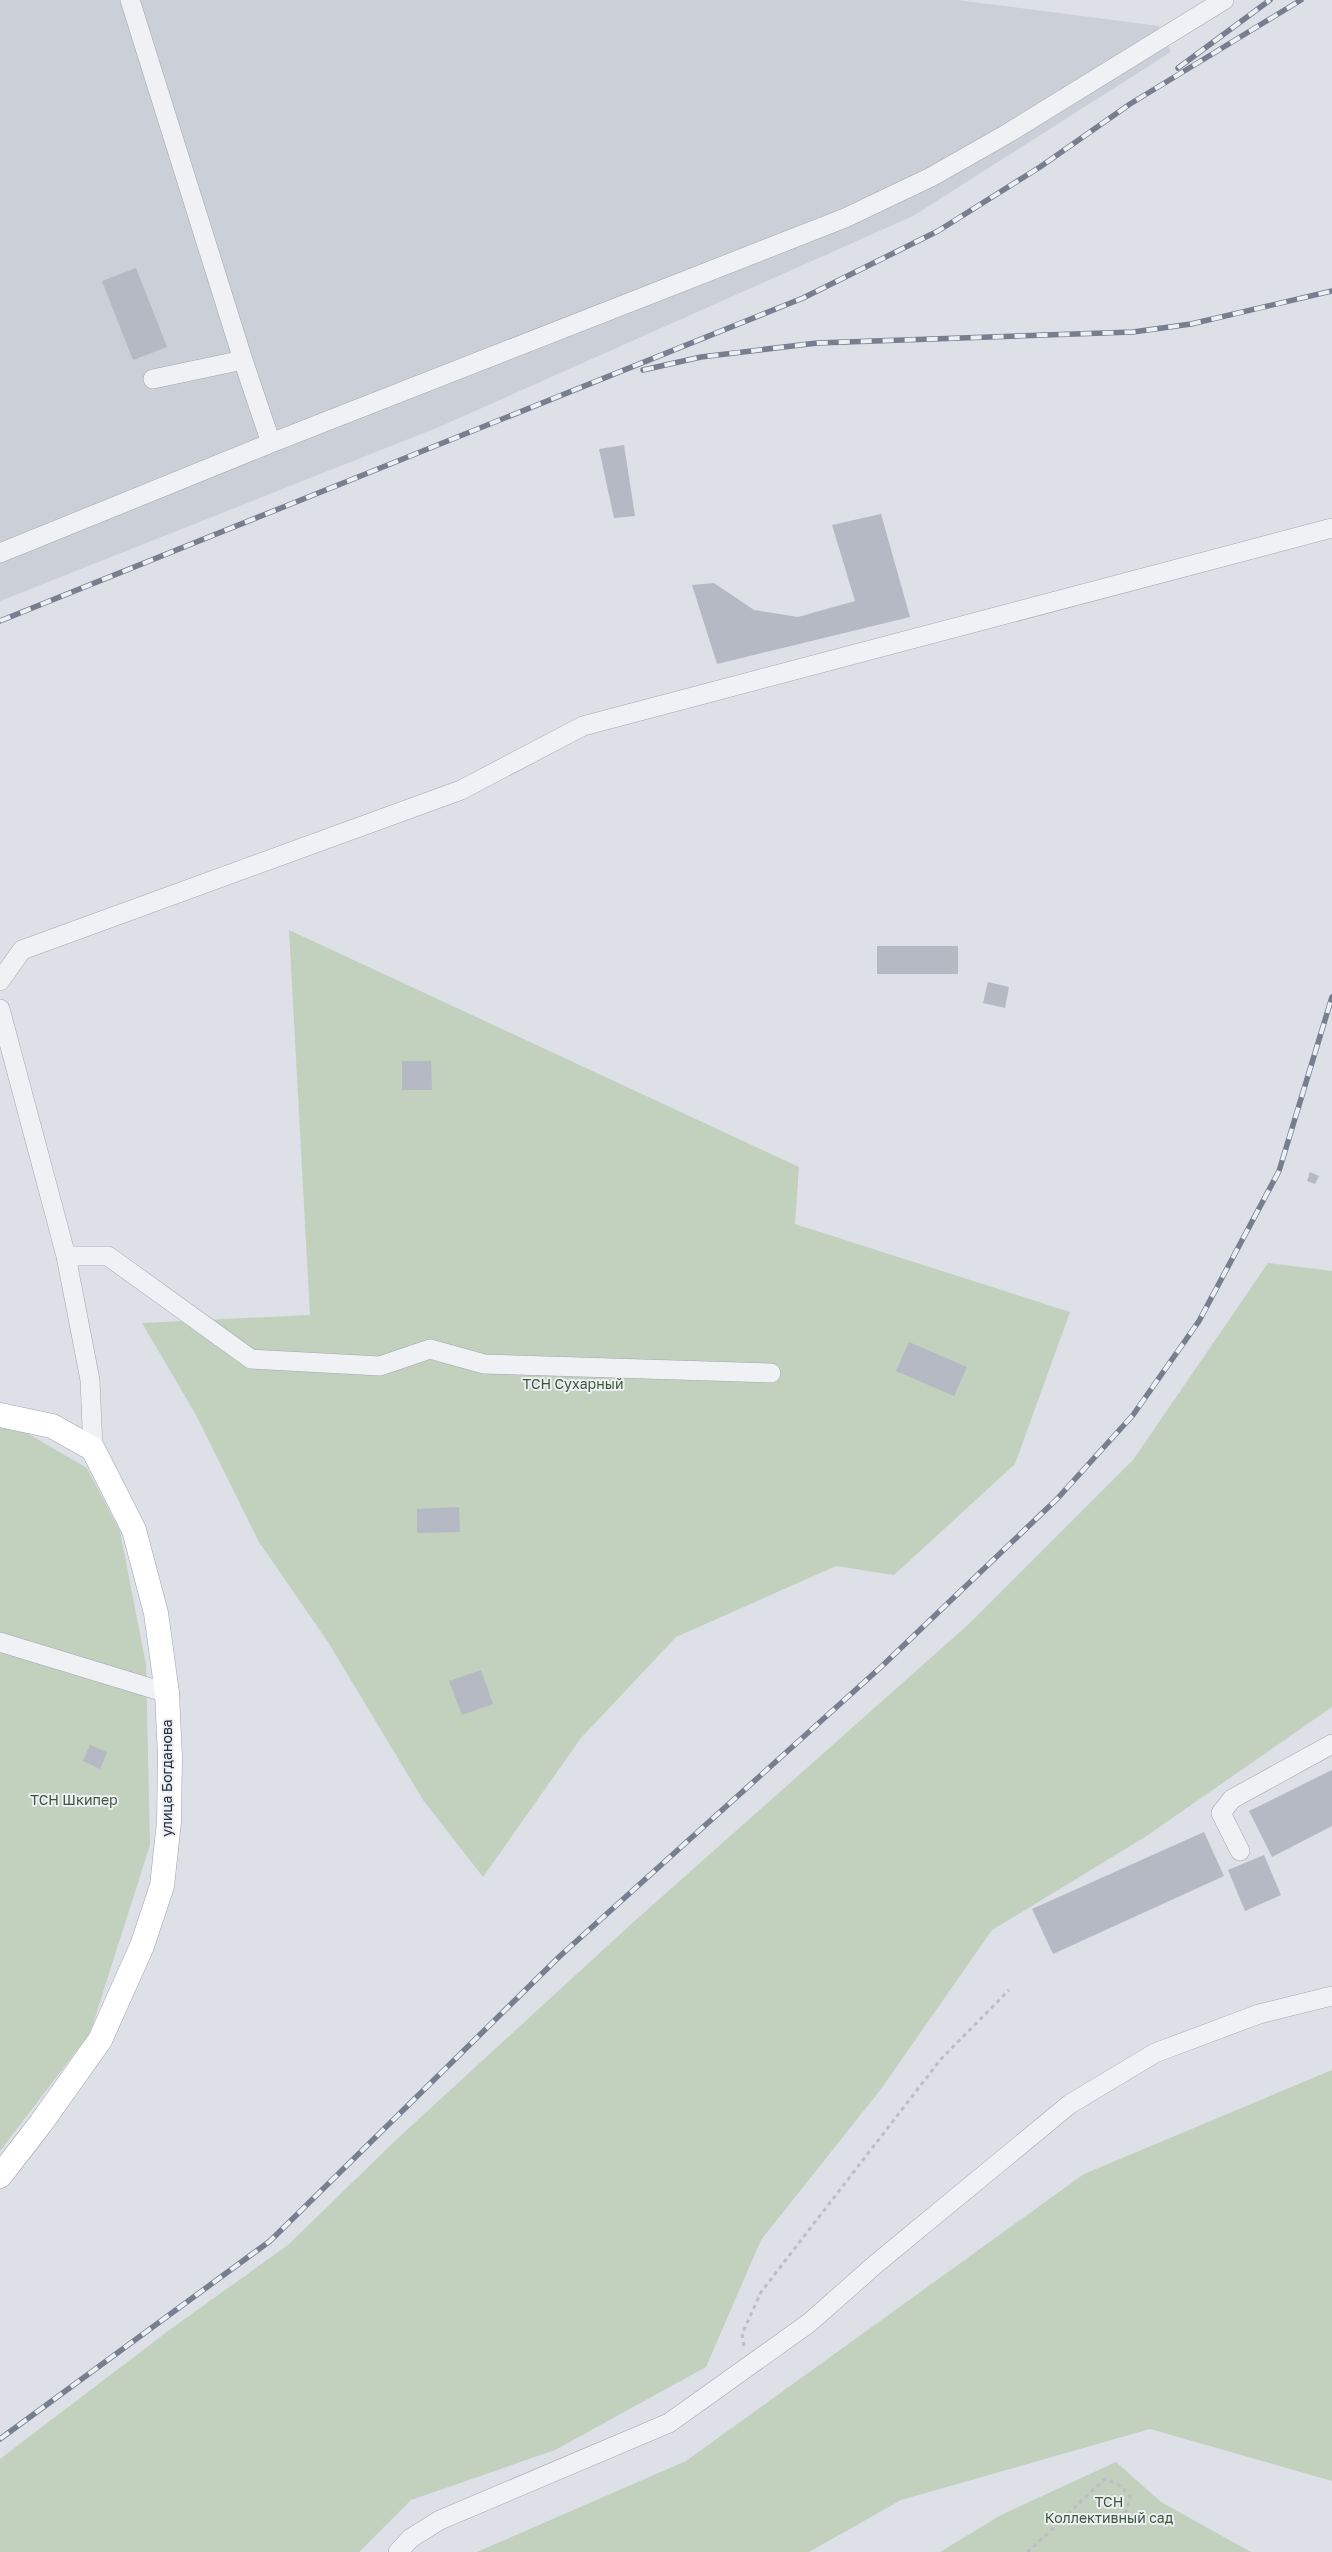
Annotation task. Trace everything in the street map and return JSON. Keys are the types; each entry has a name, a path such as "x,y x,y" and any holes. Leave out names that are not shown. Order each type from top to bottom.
{"main road":[{"path":"0,1415 52,1426 93,1449"},
{"name":"улица Богданова","path":"0,2176 41,2123 100,2040 142,1946 162,1886 170,1822 167,1693 156,1613 134,1530 93,1449"}],"lane":[{"path":"130,0 242,360 271,443"},
{"path":"0,553 271,443 846,218 931,177 988,145 1224,0"},
{"path":"153,380 242,360"},
{"path":"0,981 22,950 461,790 583,726 1332,528"},
{"path":"0,1008 66,1256 90,1380 93,1449"},
{"path":"66,1256 108,1256 251,1359 380,1366 430,1349 484,1364 771,1373"},
{"path":"0,1642 167,1693"},
{"path":"1240,1851 1221,1813 1232,1800 1332,1744"},
{"path":"398,2552 411,2538 440,2520 669,2423 749,2368 809,2323 877,2263 1070,2104 1155,2053 1259,2014 1332,1996"}],"path":[{"path":"749,2368 742,2334 761,2292 941,2059 1009,1990"},
{"path":"1027,2552 1060,2524 1105,2479 1118,2484 1130,2496 1127,2510 1119,2518 1078,2519 1060,2524"}],"shaded area":[{"path":"0,0 957,0 1159,26 1171,52 913,216 439,427 0,601"}],"green space":[{"name":"ТСН Сухарный","path":"289,930 799,1167 795,1224 1070,1312 1015,1464 894,1575 836,1566 676,1637 581,1738 483,1877 423,1800 328,1642 259,1542 196,1415 142,1323 310,1315"},
{"path":"1268,1263 1332,1271 1332,1707 1145,1837 992,1930 881,2089 761,2240 706,2367 555,2450 411,2500 359,2552 0,2552 0,2459 168,2331 288,2245 397,2139 628,1927 970,1623 1133,1460"},
{"name":"ТСН Шкипер","path":"0,1427 20,1429 87,1468 120,1531 146,1665 150,1845 90,2033 0,2151"},
{"path":"1332,2070 1332,2481 1150,2429 901,2500 809,2552 477,2552 686,2461 1084,2174"},
{"name":"ТСН Коллективный сад","path":"1116,2462 1161,2502 1251,2552 940,2552 1001,2515"}],"building":[{"path":"136,268 167,347 133,360 102,281"},
{"path":"624,445 635,516 614,518 599,449"},
{"path":"881,514 910,617 717,664 692,585 714,583 754,610 798,617 855,601 832,525"},
{"path":"877,946 958,946 958,974 877,974"},
{"path":"988,982 1009,987 1005,1008 983,1003"},
{"path":"402,1061 431,1061 432,1090 402,1090"},
{"path":"1310,1172 1319,1176 1315,1184 1307,1181"},
{"path":"909,1342 967,1367 954,1396 896,1371"},
{"path":"459,1507 460,1532 417,1533 417,1509"},
{"path":"481,1670 493,1704 462,1715 449,1681"},
{"path":"90,1745 107,1752 100,1769 83,1761"},
{"path":"1332,1770 1332,1826 1272,1857 1249,1811"},
{"path":"1204,1832 1224,1876 1053,1954 1032,1909"},
{"path":"1264,1855 1281,1895 1245,1911 1228,1870"}],"railway":[{"path":"1178,68 1270,0"},
{"path":"0,621 803,298 938,231 1040,167 1130,104 1301,0"},
{"path":"643,370 701,357 817,343 1133,332 1191,324 1332,291"},
{"path":"0,2439 270,2241 560,1956 881,1667 1057,1499 1133,1415 1199,1321 1279,1171 1332,997"}]}
